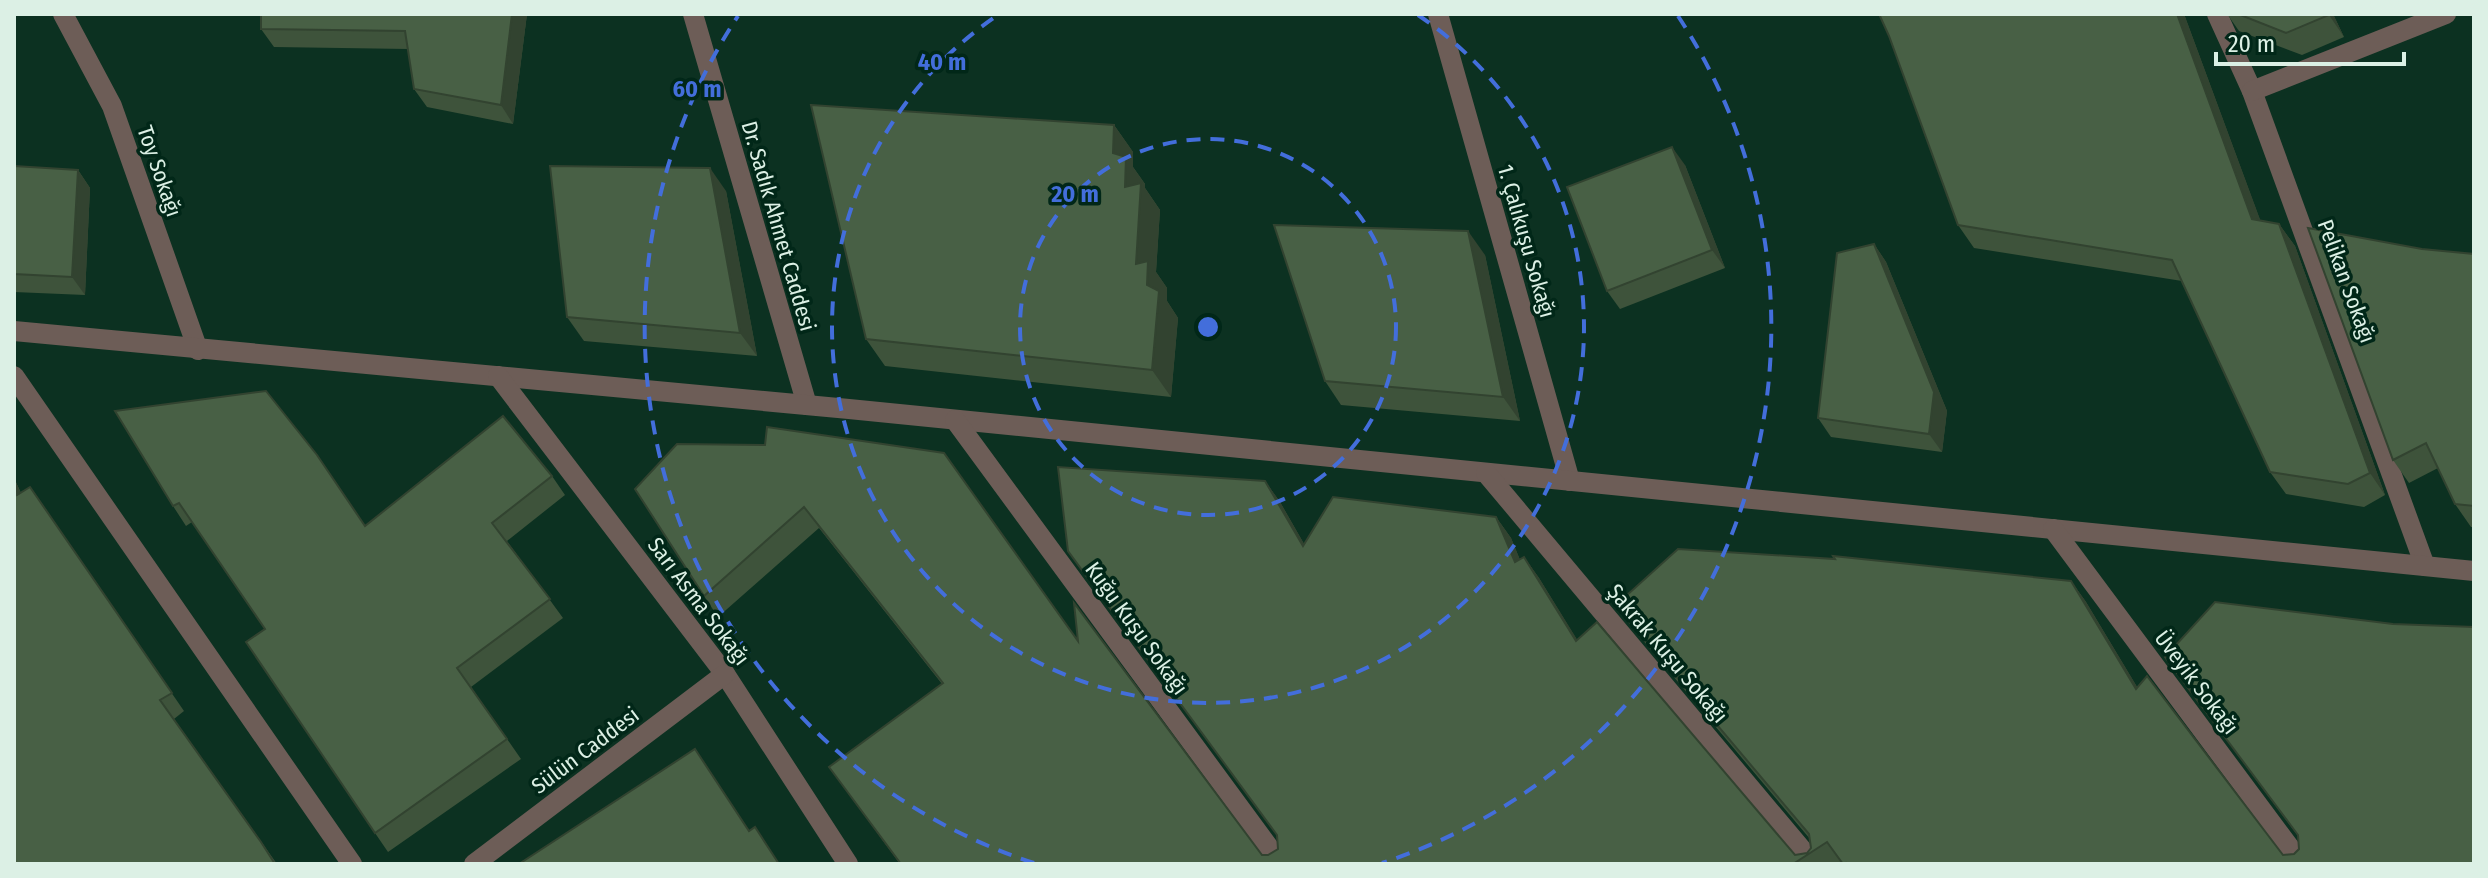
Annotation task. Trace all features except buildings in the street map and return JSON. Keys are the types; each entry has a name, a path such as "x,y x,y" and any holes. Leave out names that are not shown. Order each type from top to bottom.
{"street":[{"name":"Toy Sokağı","path":"63,14 112,106 198,350"},
{"name":"Dr. Sadık Ahmet Caddesi","path":"693,14 807,405"},
{"name":"1. Çalıkuşu Sokağı","path":"1438,14 1570,481"},
{"name":"Pelikan Sokağı","path":"2217,14 2252,91 2425,566"},
{"path":"2252,91 2446,14"},
{"path":"14,331 807,405 2474,571"},
{"path":"14,376 352,864"},
{"name":"Sarı Asma Sokağı","path":"498,376 725,674 848,864"},
{"name":"Kuğu Kuşu Sokağı","path":"955,420 1281,864"},
{"name":"Şakrak Kuşu Sokağı","path":"1486,473 1814,864"},
{"name":"Üveyik Sokağı","path":"2053,529 2302,864"},
{"name":"Sülün Caddesi","path":"474,864 725,674"}]}
